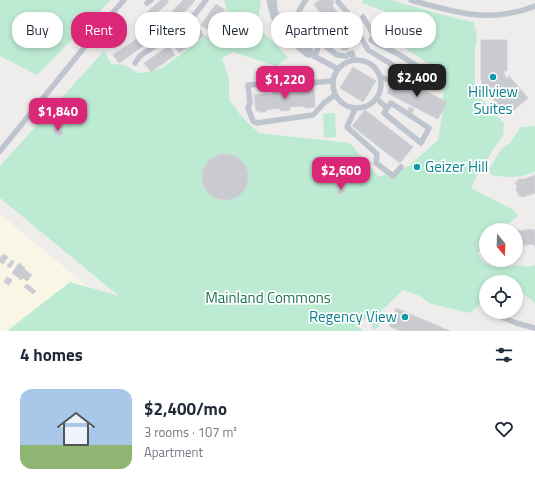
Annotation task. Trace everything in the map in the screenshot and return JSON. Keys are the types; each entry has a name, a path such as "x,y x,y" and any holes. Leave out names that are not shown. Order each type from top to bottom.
{"street":[{"path":"0,151 124,0"},
{"path":"134,63 140,56 189,22 206,0"},
{"path":"269,0 271,12"},
{"path":"274,0 276,12"},
{"path":"298,12 306,0"},
{"path":"411,0 456,13 478,16 505,14 535,6"},
{"path":"338,2 348,14 368,50 424,84 429,73 386,48"},
{"path":"363,17 371,30"},
{"path":"364,61 371,40"},
{"path":"299,48 308,55 313,56 338,69"},
{"path":"307,48 313,56"},
{"path":"313,56 317,48"},
{"path":"328,48 337,55 346,56 352,53 354,60"},
{"path":"354,60 364,61 372,64 381,77 381,93 377,100 364,108 355,109 347,107 340,102 335,95 333,81 338,69 342,65 354,60"},
{"path":"381,77 390,81"},
{"path":"333,81 248,85 250,103 248,108 253,121 257,123 313,115 324,103 335,95"},
{"path":"377,100 387,108"},
{"path":"391,103 398,108 429,128 421,143 384,113 391,103"},
{"path":"398,108 408,108"},
{"path":"355,109 347,127 377,154 376,163 393,176 401,167"},
{"path":"414,112 419,122"},
{"path":"506,319 535,328"}],"shaded area":[{"path":"0,214 121,314 108,331 0,331"}],"green space":[{"path":"0,0 111,0 99,12 71,12 71,41 37,75 0,56"},
{"path":"224,0 261,0 259,12 227,12"},
{"path":"363,0 391,0 433,12 384,12 362,3"},
{"name":"Mainland Commons","path":"436,13 474,22 477,41 475,45 475,91 477,95 504,123 503,135 480,170 471,188 512,209 518,216 509,223 479,223 479,252 477,253 479,257 479,267 527,267 535,265 535,303 523,294 523,275 479,275 479,305 470,313 431,304 418,295 403,290 378,314 379,327 372,330 371,316 356,324 363,331 7,331 70,282 119,296 0,198 0,166 104,51 111,64 125,65 138,73 151,72 162,68 189,48 200,48 200,40 208,34 208,48 263,48 263,32 271,40 271,48 279,48 288,57 276,66 233,52 222,58 229,79 229,99 241,116 259,133 350,143 379,177 409,166 438,140 443,110 443,73 405,48 436,48"},
{"path":"335,113 336,137 324,138 323,114"},
{"path":"535,126 535,171 519,177 491,175 489,169 502,148 510,143 521,127"}],"building":[{"path":"161,0 167,0 169,2 158,12 147,12"},
{"path":"183,0 195,1 184,12 172,12"},
{"path":"320,0 333,0 334,3 332,4 337,12 319,12 314,4"},
{"path":"216,4 225,10 224,12 210,12"},
{"path":"208,15 208,30 201,25"},
{"path":"200,30 204,36 200,39"},
{"path":"135,40 135,48 140,48 119,63 113,55 123,48 127,48 127,45"},
{"name":"Hillview Suites","path":"481,40 507,40 507,71 504,71 506,79 509,76 528,98 510,113 508,110 505,112 483,87 481,80"},
{"path":"166,48 170,48 175,55 151,72 144,63"},
{"path":"176,48 186,48 179,53"},
{"path":"341,48 349,49 346,51"},
{"path":"353,67 376,81 363,102 340,88"},
{"path":"395,76 447,102 438,119 387,93"},
{"path":"290,88 291,90 294,89 295,92 314,89 315,107 290,107 290,110 280,111 280,108 266,110 266,112 256,111 254,95 273,94 273,91 277,91 276,89"},
{"path":"365,110 413,147 400,163 352,126"},
{"path":"56,128 63,133 60,137 53,131"},
{"path":"225,154 238,158 244,164 248,177 244,190 238,196 225,200 212,196 206,190 202,177 206,164 212,158"},
{"path":"535,175 535,193 523,197 519,196 515,182 518,182 517,181 519,179 525,179"},
{"path":"341,187 344,190 340,195 337,193"},
{"path":"523,230 535,230 535,245 523,245"},
{"path":"3,254 8,257 3,264 0,262 0,258"},
{"path":"12,260 14,262 10,268 7,266"},
{"path":"19,263 32,275 27,281 23,278 21,280 12,273"},
{"path":"7,277 12,280 9,285 4,282"},
{"path":"27,284 36,291 33,294 24,287"},
{"name":"Regency View","path":"396,308 450,331 400,331 389,326"}],"tunnel":[{"path":"408,109 415,112"}],"place":[{"name":"Hillview Suites","path":"493,77"},
{"name":"Geizer Hill","path":"417,167"},
{"name":"Regency View","path":"405,317"}]}
